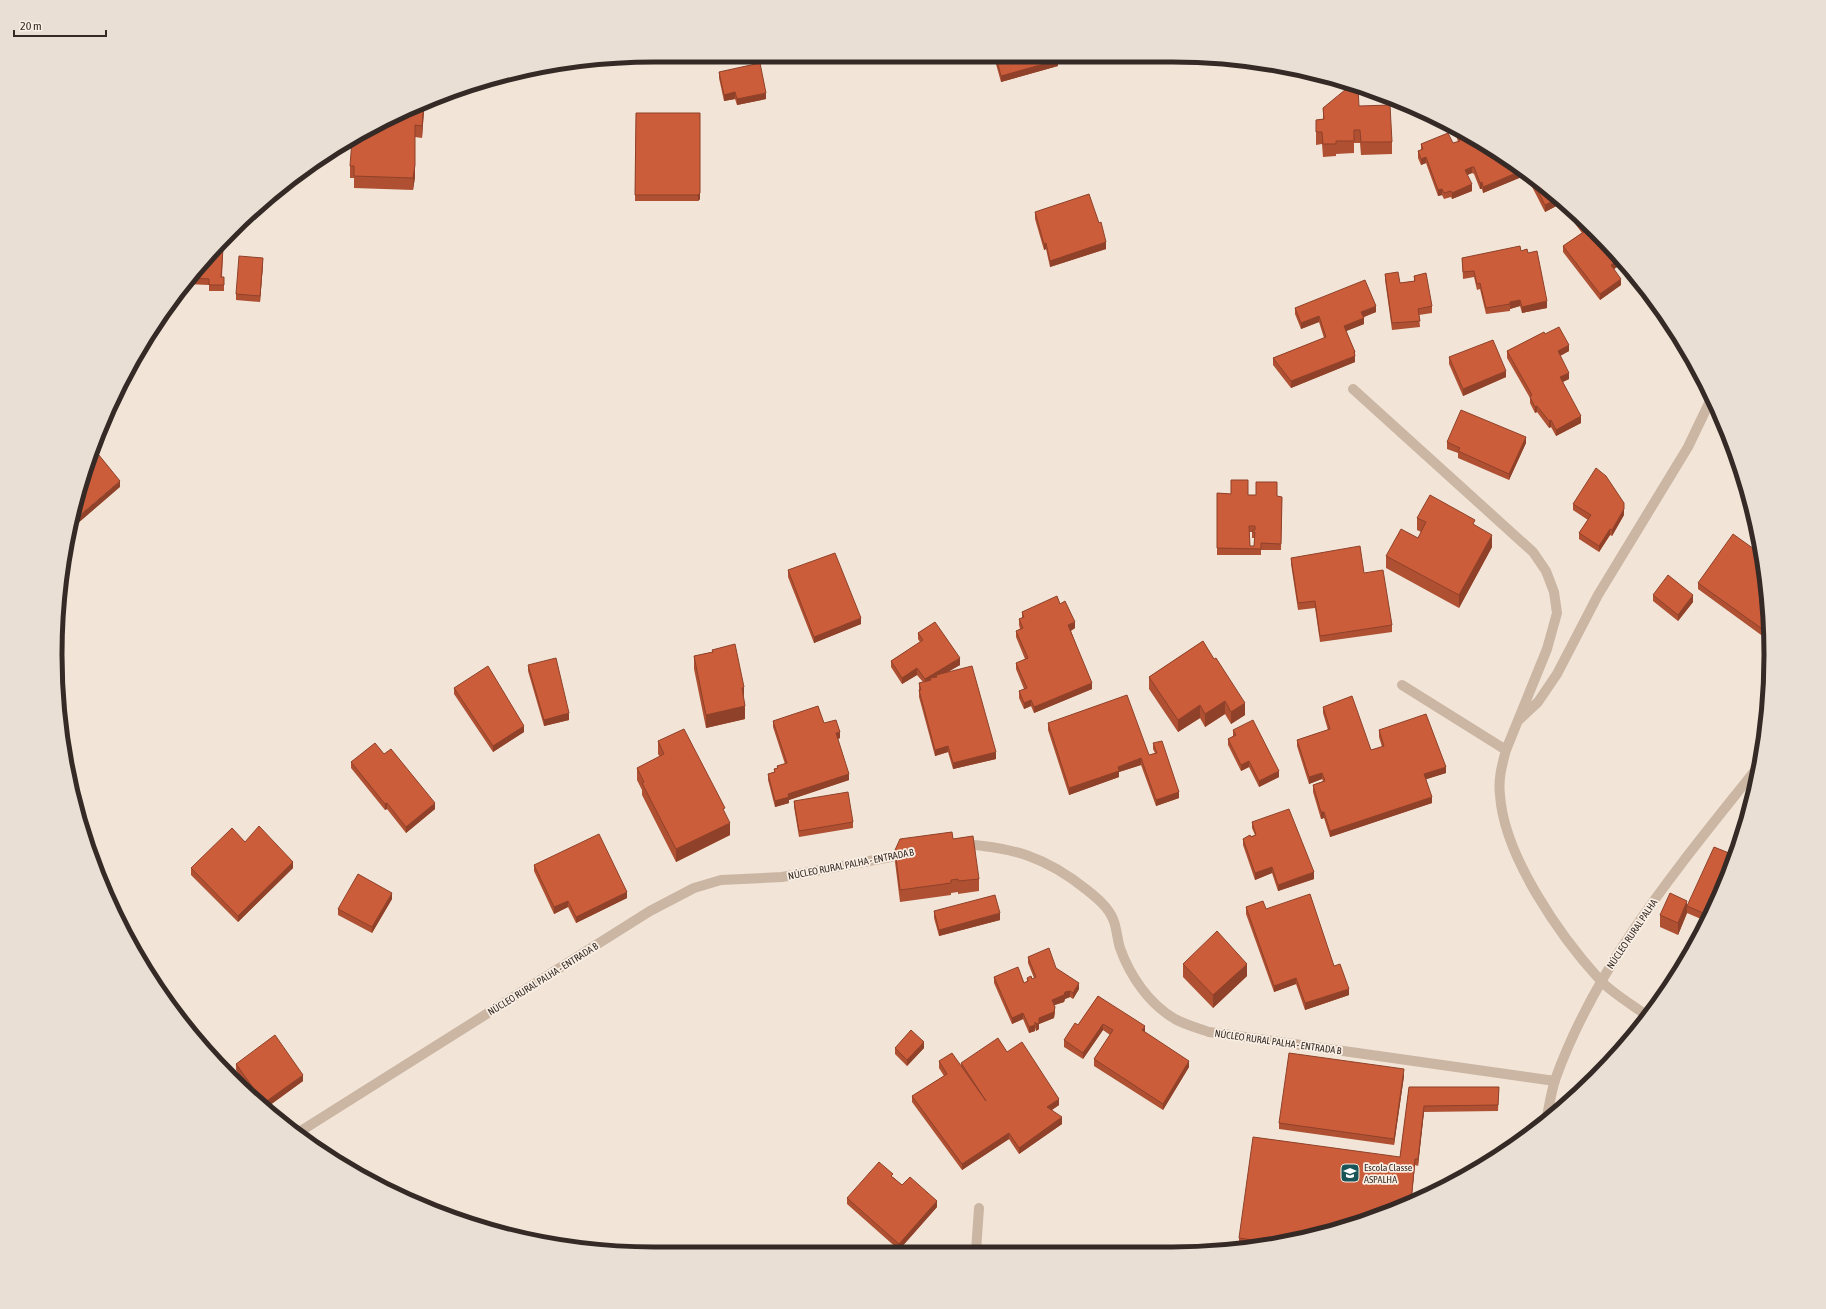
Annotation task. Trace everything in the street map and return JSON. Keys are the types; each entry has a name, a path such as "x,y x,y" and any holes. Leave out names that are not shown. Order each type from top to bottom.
{"street":[{"path":"1354,389 1533,552 1546,570 1554,592 1557,613 1547,649 1516,723 1506,750 1500,774 1500,796 1507,828 1526,876 1559,927 1601,981 1644,1013"},
{"path":"1516,723 1538,702 1557,674 1598,595 1688,447 1708,403"},
{"path":"1402,685 1506,750"},
{"name":"NÚCLEO RURAL PALHA","path":"1548,1112 1555,1081 1569,1046 1601,981 1654,901 1752,775"},
{"name":"NÚCLEO RURAL PALHA - ENTRADA B","path":"950,845 993,846 1038,858 1072,878 1101,901 1113,919 1120,948 1130,971 1151,1001 1175,1019 1209,1032 1555,1081"},
{"name":"NÚCLEO RURAL PALHA - ENTRADA B","path":"302,1130 650,911 694,888 721,880 782,877 919,852"},
{"path":"976,1247 979,1208"}],"building":[{"path":"997,62 1051,62 1001,76"},
{"path":"760,63 766,93 737,99 735,92 724,95 719,72"},
{"path":"1347,88 1358,92 1359,106 1390,105 1392,142 1361,142 1360,130 1354,130 1354,141 1336,141 1336,144 1323,144 1322,132 1316,132 1316,120 1324,119 1323,108"},
{"path":"423,109 422,126 415,125 415,165 413,178 354,176 354,166 350,166 352,145 392,123"},
{"path":"636,113 700,113 700,193 698,195 635,195"},
{"path":"1448,133 1453,143 1460,141 1458,136 1516,173 1483,187 1474,167 1472,167 1465,170 1472,184 1452,193 1451,191 1444,193 1442,189 1438,190 1426,157 1421,159 1418,151 1423,149 1421,144"},
{"path":"1536,187 1553,201 1545,205"},
{"path":"1089,194 1099,223 1101,222 1106,242 1050,261 1046,243 1044,244 1035,212"},
{"path":"1585,231 1615,262 1611,265 1621,279 1600,294 1563,246"},
{"path":"1520,246 1521,251 1527,249 1528,253 1537,251 1547,301 1522,307 1520,300 1510,302 1510,304 1486,308 1480,283 1477,284 1474,271 1463,272 1462,258"},
{"path":"223,250 221,277 224,277 224,285 209,285 209,279 197,278"},
{"path":"239,256 263,258 260,296 236,294"},
{"path":"1398,272 1400,283 1415,281 1414,276 1426,273 1432,306 1418,309 1420,321 1392,323 1385,274"},
{"path":"1365,280 1376,306 1361,312 1364,318 1344,326 1355,352 1355,356 1291,381 1273,358 1326,337 1319,316 1301,323 1295,308"},
{"path":"1559,327 1569,345 1558,351 1569,373 1560,377 1581,416 1556,430 1551,420 1549,421 1537,406 1535,407 1530,397 1532,395 1507,351 1544,332 1545,334"},
{"path":"1493,340 1506,371 1463,389 1449,357"},
{"path":"1461,410 1526,437 1509,474 1458,451 1460,448 1447,442"},
{"path":"97,453 120,481 78,517"},
{"path":"1596,468 1606,476 1624,503 1624,509 1612,530 1610,529 1599,546 1579,533 1591,515 1573,504"},
{"path":"1231,480 1248,480 1248,495 1256,495 1256,482 1277,482 1277,496 1282,497 1281,544 1261,543 1261,549 1217,548 1217,493 1231,494","holes":["1249,526 1255,526 1255,530 1252,530 1252,532 1255,532 1254,546 1250,546"]},
{"path":"1430,495 1475,520 1473,524 1492,535 1459,595 1386,556 1401,529 1418,538 1426,522 1417,518"},
{"path":"1733,534 1755,549 1759,577 1763,630 1698,583"},
{"path":"1360,546 1364,573 1383,570 1392,625 1320,636 1315,601 1298,603 1291,558"},
{"path":"835,553 861,618 814,637 788,570"},
{"path":"1668,575 1693,595 1678,615 1653,595"},
{"path":"1057,596 1060,604 1065,601 1075,622 1068,625 1092,683 1034,707 1031,700 1024,703 1019,691 1027,688 1016,663 1028,658 1016,631 1023,628 1019,619 1024,617 1022,612"},
{"path":"935,622 960,658 925,679 917,668 902,678 891,661 923,640 918,633"},
{"path":"1203,641 1214,659 1216,658 1245,703 1231,712 1225,701 1205,714 1200,705 1178,720 1149,677"},
{"path":"735,644 744,687 742,688 745,706 706,715 694,656 713,652 712,650"},
{"path":"556,658 569,713 544,720 528,665"},
{"path":"488,666 524,726 493,746 454,688"},
{"path":"972,666 996,752 953,763 948,746 935,750 919,690 921,690 919,683 931,680 930,678 937,677 936,675"},
{"path":"1127,695 1149,755 1157,753 1153,743 1162,741 1179,792 1156,800 1141,758 1118,767 1119,771 1069,788 1048,723"},
{"path":"1352,696 1371,750 1384,746 1379,730 1426,714 1446,767 1424,774 1432,797 1330,831 1324,812 1321,812 1313,785 1325,781 1322,773 1309,777 1297,740 1330,729 1323,707"},
{"path":"818,706 824,723 836,720 840,732 836,733 849,774 788,794 789,797 775,801 768,774 775,772 774,769 778,768 777,766 787,763 773,721"},
{"path":"1253,720 1279,771 1259,781 1249,761 1241,765 1228,739 1236,735 1233,730"},
{"path":"684,729 725,808 723,809 730,823 676,849 642,783 644,782 637,768 664,754 658,741"},
{"path":"375,743 384,754 391,749 435,803 406,827 351,762"},
{"path":"848,792 853,822 799,831 794,801"},
{"path":"1289,809 1314,872 1278,885 1272,867 1255,873 1243,839 1250,835 1251,837 1256,835 1252,822"},
{"path":"259,826 293,862 238,916 191,868 232,828 245,842"},
{"path":"952,832 953,839 973,836 979,879 958,881 958,879 951,880 951,883 900,890 895,850 900,839"},
{"path":"599,834 627,892 576,917 568,901 554,907 534,865"},
{"path":"1714,847 1730,853 1705,914 1687,906"},
{"path":"358,874 392,893 372,927 338,909"},
{"path":"1670,893 1687,901 1678,923 1660,915"},
{"path":"1310,894 1334,966 1340,964 1349,989 1305,1003 1296,978 1274,986 1246,907 1263,901 1266,909"},
{"path":"995,895 1000,913 939,930 934,911"},
{"path":"1217,931 1247,964 1213,995 1183,964"},
{"path":"1049,948 1056,968 1079,983 1073,993 1070,991 1065,992 1064,995 1052,1000 1055,1007 1054,1012 1039,1018 1039,1023 1036,1024 1035,1022 1035,1025 1029,1027 1023,1013 1012,1018 994,977 1018,967 1024,983 1028,981 1027,978 1031,976 1032,979 1036,977 1028,957"},
{"path":"1098,996 1145,1026 1142,1030 1189,1061 1163,1104 1094,1059 1113,1030 1103,1024 1083,1053 1064,1040 1075,1023 1078,1025"},
{"path":"911,1030 924,1042 907,1060 895,1048"},
{"path":"275,1035 303,1075 266,1102 257,1093 236,1064"},
{"path":"998,1038 1007,1052 1022,1042 1059,1099 1047,1107 1062,1117 1019,1148 1009,1133 962,1164 912,1096 947,1074 939,1061 952,1053 986,1101 961,1063"},
{"path":"1289,1053 1404,1069 1394,1139 1279,1123"},
{"path":"1409,1087 1499,1087 1498,1105 1424,1106 1418,1159 1415,1159 1412,1196 1362,1216 1325,1227 1287,1236 1258,1241 1239,1238 1253,1137 1400,1157"},
{"path":"879,1162 893,1174 891,1176 902,1185 910,1177 937,1201 899,1244 847,1198"}],"place":[{"name":"Escola Classe ASPALHA","path":"1350,1173"}]}
